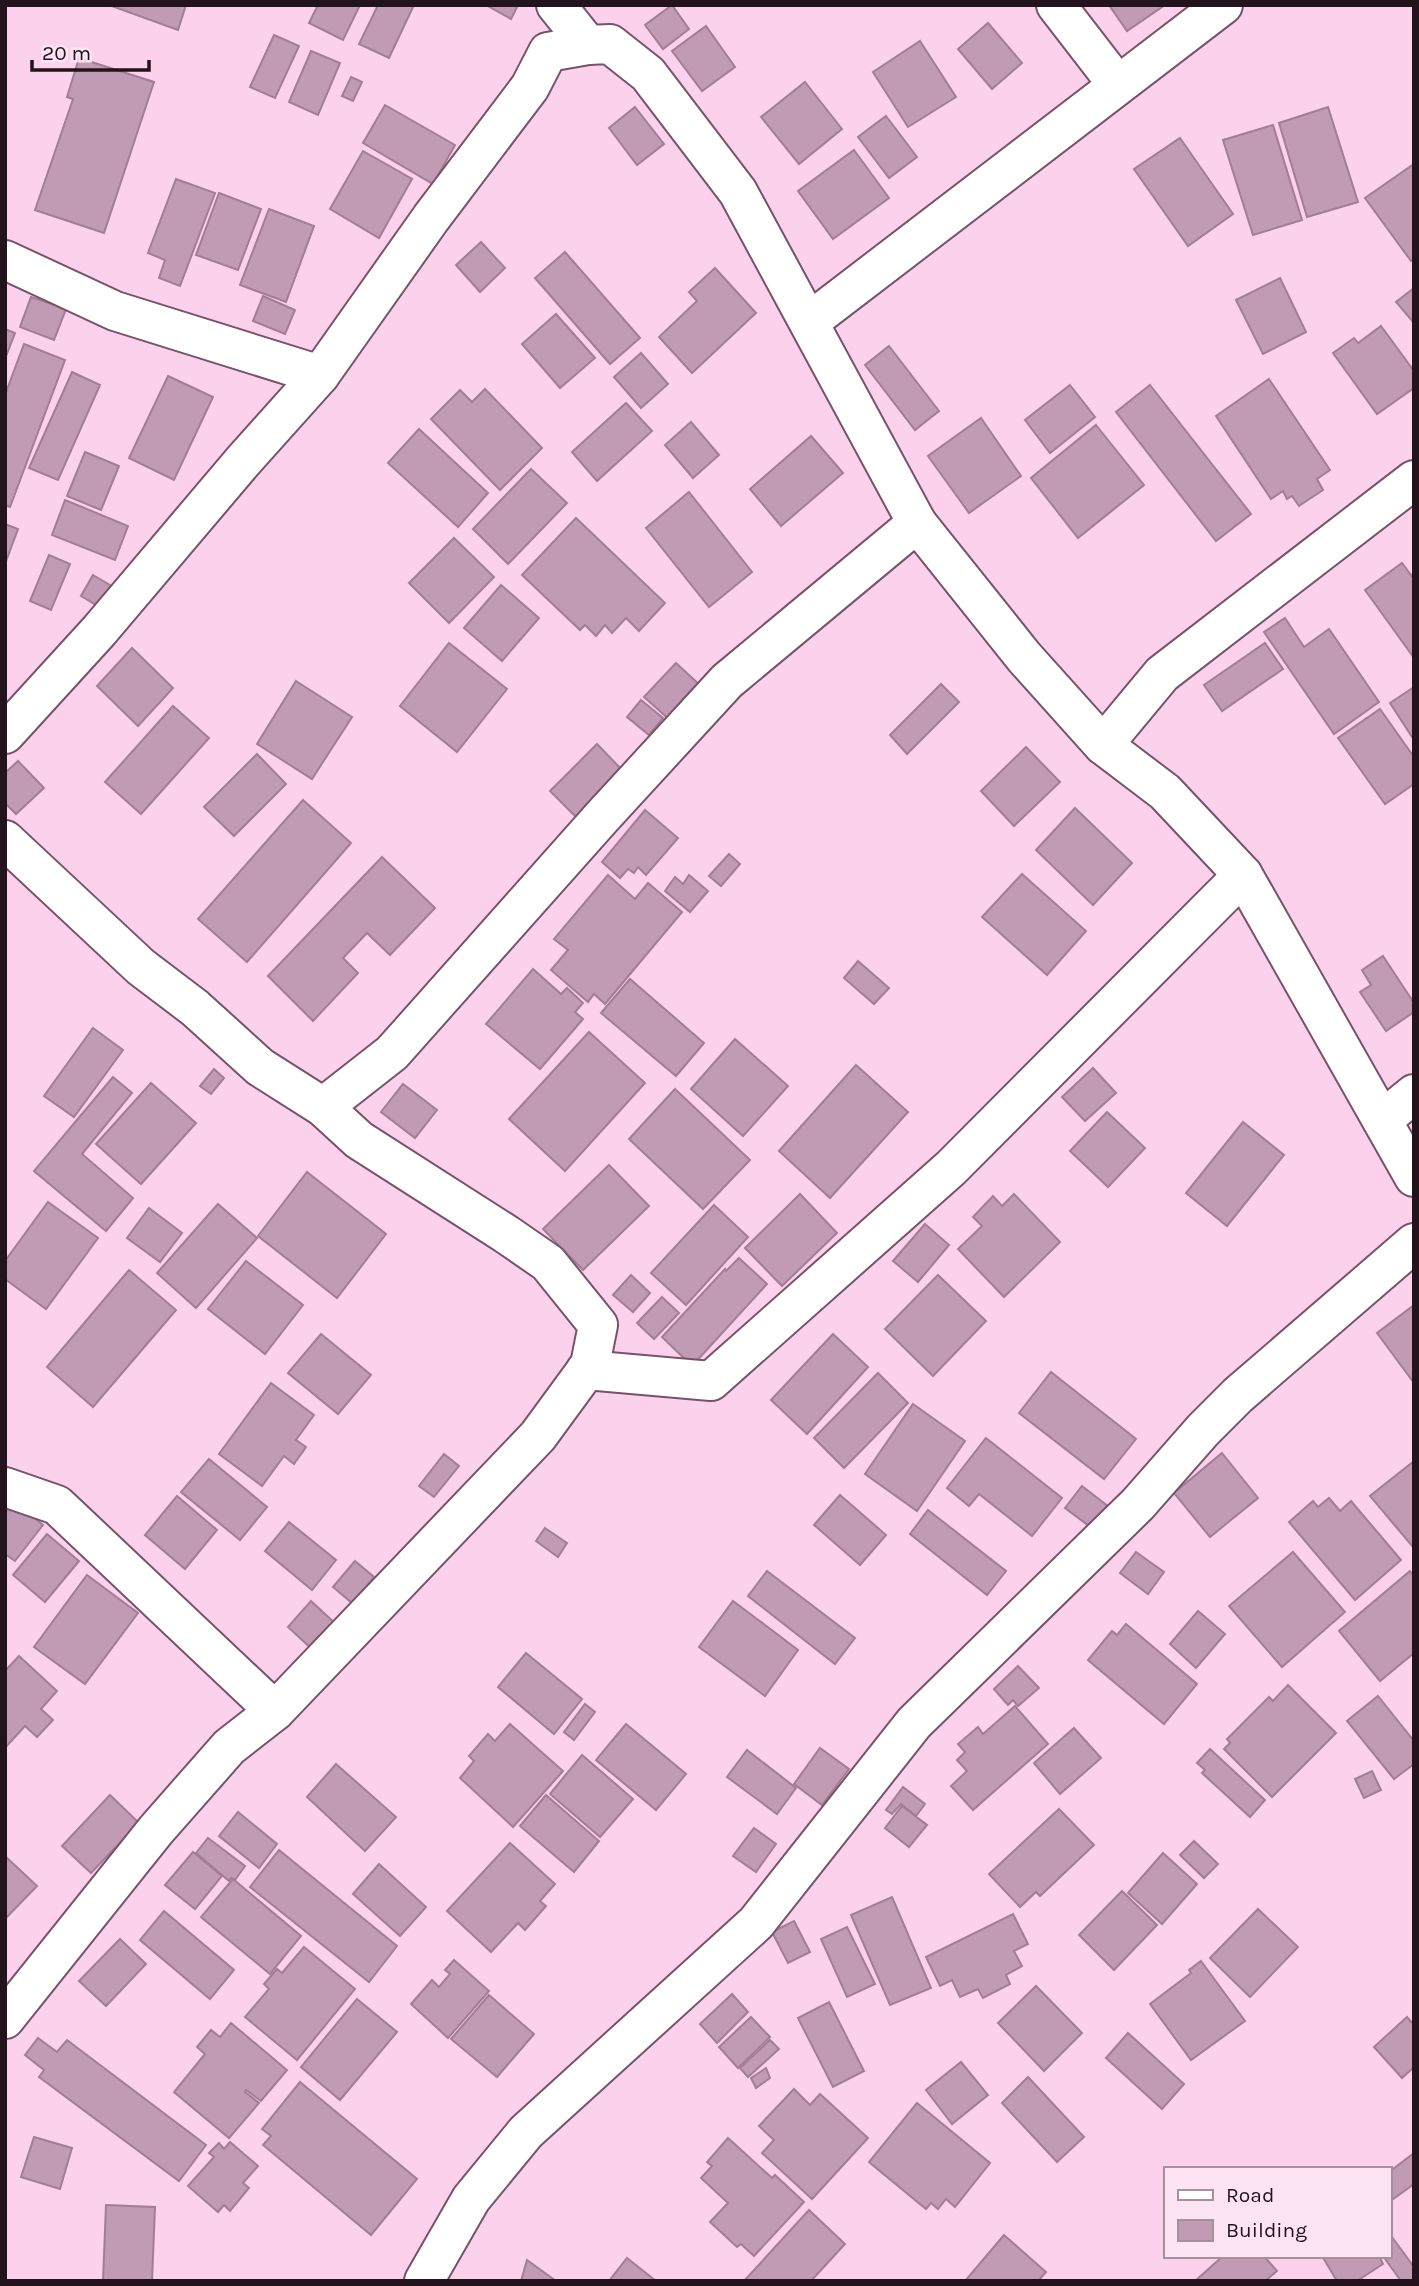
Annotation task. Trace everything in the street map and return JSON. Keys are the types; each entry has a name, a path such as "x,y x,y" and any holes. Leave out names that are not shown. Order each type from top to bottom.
{"street":[{"path":"556,5 588,45"},
{"path":"1056,5 1117,84"},
{"path":"809,322 1223,5"},
{"path":"5,734 99,631 320,375 431,218 530,88 548,52 610,44 648,74 737,192 916,523 1024,657 1103,745 1165,792 1244,875 1414,1177"},
{"path":"5,260 115,312 320,375"},
{"path":"1103,745 1162,674 1414,480"},
{"path":"323,1107 392,1054 727,681 916,523"},
{"path":"5,840 141,967 195,1008 260,1067 323,1107 359,1140 548,1263 598,1325 590,1365 538,1436 275,1711 229,1747 156,1830 5,2019"},
{"path":"586,1370 710,1381 951,1168 1244,875"},
{"path":"1382,1120 1414,1094"},
{"path":"424,2281 471,2199 526,2132 756,1923 914,1723 1138,1504 1203,1430 1238,1395 1414,1243"},
{"path":"5,1488 57,1505 275,1711"}],"building":[{"path":"109,5 186,5 178,30"},
{"path":"318,5 360,5 343,40 309,23"},
{"path":"378,5 414,5 389,58 359,44"},
{"path":"486,5 518,5 511,19"},
{"path":"672,5 689,29 663,49 645,25"},
{"path":"1109,5 1165,5 1127,31"},
{"path":"988,23 1022,63 992,89 958,49"},
{"path":"706,26 735,67 702,91 672,51"},
{"path":"274,35 299,46 275,98 250,87"},
{"path":"920,41 956,97 908,127 873,72"},
{"path":"311,51 340,63 318,115 289,102"},
{"path":"79,58 154,82 104,233 35,210 73,99 67,97"},
{"path":"351,77 362,82 353,101 342,96"},
{"path":"805,82 842,129 799,164 761,117"},
{"path":"385,105 455,145 433,184 363,143"},
{"path":"635,107 664,144 637,165 609,128"},
{"path":"1328,107 1358,202 1307,217 1279,123"},
{"path":"886,116 917,157 889,178 858,137"},
{"path":"1273,125 1302,220 1253,235 1223,140"},
{"path":"1180,138 1233,214 1188,246 1134,169"},
{"path":"854,150 889,198 833,239 798,191"},
{"path":"363,151 412,179 379,238 330,209"},
{"path":"1414,164 1414,259 1411,261 1365,198"},
{"path":"176,179 215,193 180,286 159,278 165,260 148,253"},
{"path":"219,193 261,209 238,270 196,255"},
{"path":"269,209 314,226 286,302 240,285"},
{"path":"481,242 505,268 480,292 456,265"},
{"path":"565,252 640,338 610,364 535,278"},
{"path":"715,268 756,313 692,373 659,337 697,301 689,292"},
{"path":"1280,278 1306,332 1263,354 1236,300"},
{"path":"1414,288 1414,323 1396,302"},
{"path":"263,296 295,310 285,334 253,321"},
{"path":"31,297 66,309 54,340 20,327"},
{"path":"556,314 595,358 560,388 522,344"},
{"path":"1381,326 1414,371 1414,388 1377,414 1333,353 1354,338 1358,343"},
{"path":"5,329 15,333 5,359"},
{"path":"24,344 65,360 10,507 5,505 5,395"},
{"path":"889,346 939,411 915,430 865,365"},
{"path":"641,353 668,384 641,408 614,377"},
{"path":"72,372 100,385 58,480 29,468"},
{"path":"168,376 213,397 174,480 129,458"},
{"path":"1269,379 1330,470 1317,479 1323,490 1299,506 1292,496 1287,499 1283,491 1271,499 1216,416"},
{"path":"1070,385 1095,417 1050,453 1025,420"},
{"path":"1150,385 1251,514 1216,541 1116,412"},
{"path":"485,389 542,448 500,490 431,419 460,390 472,402"},
{"path":"626,403 652,431 597,481 572,452"},
{"path":"981,418 1021,476 969,513 928,456"},
{"path":"691,422 719,455 693,478 665,445"},
{"path":"1096,425 1144,485 1078,538 1031,478"},
{"path":"419,429 488,493 458,527 388,463"},
{"path":"811,436 843,473 781,526 750,489"},
{"path":"85,452 119,466 101,510 67,496"},
{"path":"531,469 567,503 508,564 473,529"},
{"path":"689,492 752,572 709,607 646,528"},
{"path":"65,500 128,526 115,560 52,535"},
{"path":"576,518 665,603 639,631 626,618 612,633 605,625 596,636 585,625 580,630 522,575"},
{"path":"5,524 18,529 5,564"},
{"path":"454,538 494,577 449,623 409,583"},
{"path":"49,555 70,564 51,610 30,601"},
{"path":"1402,563 1414,579 1414,658 1365,590"},
{"path":"93,575 115,588 103,609 81,596"},
{"path":"501,585 539,618 502,661 464,628"},
{"path":"1285,618 1304,647 1329,629 1379,702 1334,734 1264,632"},
{"path":"449,643 507,689 457,752 400,706"},
{"path":"1265,643 1283,669 1222,711 1204,685"},
{"path":"132,648 173,688 138,726 97,686"},
{"path":"676,663 702,687 671,721 644,697"},
{"path":"296,681 352,717 312,779 257,744"},
{"path":"941,684 959,702 907,754 890,735"},
{"path":"1414,687 1414,740 1390,703"},
{"path":"641,700 663,718 649,735 627,717"},
{"path":"173,706 209,738 141,814 105,782"},
{"path":"1380,709 1414,757 1414,784 1385,804 1338,738"},
{"path":"597,744 624,772 577,818 550,791"},
{"path":"1026,747 1060,782 1014,826 981,791"},
{"path":"257,754 286,784 234,836 204,807"},
{"path":"18,761 44,788 16,814 5,803 5,773"},
{"path":"303,800 351,843 247,962 198,919"},
{"path":"1075,808 1132,863 1093,905 1036,850"},
{"path":"645,810 678,838 646,875 638,867 634,873 628,869 620,878 602,862"},
{"path":"729,854 740,864 721,886 709,876"},
{"path":"382,857 435,908 390,955 367,933 343,958 358,973 313,1021 268,976"},
{"path":"1022,874 1086,931 1047,975 982,917"},
{"path":"608,875 635,899 648,883 682,912 605,1004 594,994 588,1002 551,970 568,950 554,939"},
{"path":"689,875 708,891 690,912 665,891 675,877 683,884"},
{"path":"1383,956 1414,1003 1414,1012 1386,1031 1360,992 1371,985 1362,970"},
{"path":"858,961 889,988 874,1004 844,978"},
{"path":"533,969 561,994 567,988 583,1003 575,1012 583,1019 540,1069 486,1024"},
{"path":"630,979 704,1043 676,1076 601,1013"},
{"path":"93,1028 123,1050 74,1117 44,1096"},
{"path":"589,1032 645,1083 565,1171 509,1119"},
{"path":"735,1039 788,1086 743,1136 691,1089"},
{"path":"856,1065 908,1112 830,1198 779,1151"},
{"path":"1093,1068 1116,1093 1085,1121 1062,1097"},
{"path":"214,1069 224,1078 211,1094 200,1086"},
{"path":"113,1077 132,1093 82,1154 133,1198 106,1231 34,1171"},
{"path":"151,1083 196,1123 141,1184 96,1144"},
{"path":"403,1084 437,1110 415,1138 381,1112"},
{"path":"675,1089 750,1160 703,1209 629,1139"},
{"path":"1107,1112 1145,1148 1108,1187 1070,1151"},
{"path":"1243,1122 1284,1155 1227,1226 1186,1193"},
{"path":"609,1165 649,1206 583,1270 543,1229"},
{"path":"307,1172 386,1234 337,1298 258,1236"},
{"path":"800,1194 837,1233 782,1286 745,1248"},
{"path":"1014,1194 1060,1242 1004,1297 958,1249 982,1226 973,1217 993,1196 1002,1206"},
{"path":"48,1202 98,1238 46,1309 5,1279 5,1261"},
{"path":"218,1204 257,1238 196,1308 157,1273"},
{"path":"714,1205 748,1237 686,1305 651,1273"},
{"path":"149,1208 182,1233 160,1262 127,1238"},
{"path":"925,1224 949,1245 918,1282 893,1261"},
{"path":"739,1258 767,1284 692,1366 662,1337 725,1269 726,1271"},
{"path":"246,1261 303,1305 265,1354 208,1309"},
{"path":"129,1270 176,1310 93,1407 47,1367"},
{"path":"631,1275 650,1293 633,1312 613,1295"},
{"path":"938,1275 986,1321 933,1376 885,1329"},
{"path":"662,1297 679,1313 654,1339 637,1323"},
{"path":"1414,1305 1414,1383 1377,1333"},
{"path":"321,1334 371,1375 338,1414 288,1373"},
{"path":"833,1334 868,1367 807,1434 771,1400"},
{"path":"1051,1372 1136,1439 1104,1479 1019,1413"},
{"path":"878,1373 908,1403 844,1468 814,1438"},
{"path":"271,1383 314,1415 296,1440 306,1447 294,1464 284,1456 262,1486 219,1454"},
{"path":"913,1404 965,1441 917,1511 865,1474"},
{"path":"986,1438 1062,1498 1032,1536 979,1494 969,1506 947,1488"},
{"path":"1222,1453 1258,1498 1210,1537 1174,1493"},
{"path":"444,1454 459,1466 434,1497 419,1486"},
{"path":"209,1459 267,1507 240,1540 181,1492"},
{"path":"1414,1461 1414,1547 1413,1547 1370,1496"},
{"path":"1082,1486 1109,1507 1093,1529 1065,1508"},
{"path":"5,1495 43,1525 15,1561 5,1554"},
{"path":"840,1495 886,1535 860,1565 814,1525"},
{"path":"177,1496 217,1530 185,1569 145,1535"},
{"path":"1329,1498 1340,1511 1351,1501 1401,1560 1355,1600 1289,1522 1313,1501 1318,1507"},
{"path":"928,1510 1006,1571 987,1595 910,1534"},
{"path":"289,1522 336,1560 312,1590 265,1551"},
{"path":"545,1528 567,1543 558,1557 536,1541"},
{"path":"47,1534 79,1561 45,1602 13,1575"},
{"path":"1136,1552 1164,1572 1148,1594 1120,1573"},
{"path":"1293,1552 1345,1612 1282,1667 1229,1606"},
{"path":"355,1561 374,1577 353,1604 333,1587"},
{"path":"767,1571 855,1638 835,1664 748,1596"},
{"path":"1410,1571 1414,1576 1414,1653 1380,1681 1339,1631"},
{"path":"87,1575 138,1613 85,1684 34,1647"},
{"path":"311,1601 337,1625 314,1651 288,1627"},
{"path":"733,1601 798,1650 765,1696 699,1647"},
{"path":"1198,1611 1225,1634 1196,1668 1170,1644"},
{"path":"1126,1624 1197,1684 1164,1724 1088,1660 1112,1631 1117,1635"},
{"path":"526,1653 582,1699 554,1734 498,1687"},
{"path":"19,1656 57,1691 41,1709 53,1720 37,1737 25,1726 5,1748 5,1671"},
{"path":"1018,1666 1039,1688 1018,1706 1013,1700 1008,1705 994,1689"},
{"path":"1288,1685 1336,1733 1272,1797 1224,1749 1230,1743 1227,1739 1269,1697 1273,1701"},
{"path":"1378,1696 1414,1741 1414,1764 1394,1779 1347,1721"},
{"path":"585,1704 595,1712 574,1740 564,1732"},
{"path":"1015,1706 1048,1744 973,1810 951,1786 967,1771 957,1760 965,1752 958,1744 978,1727 983,1734"},
{"path":"510,1724 563,1771 513,1827 460,1778 474,1761 469,1756 488,1734 495,1741"},
{"path":"626,1724 686,1774 656,1810 596,1760"},
{"path":"1074,1728 1101,1758 1060,1794 1034,1763"},
{"path":"820,1748 849,1769 822,1805 794,1784"},
{"path":"1210,1749 1265,1800 1250,1817 1202,1773 1205,1770 1197,1763"},
{"path":"747,1750 796,1788 777,1814 727,1777"},
{"path":"582,1755 633,1799 600,1837 550,1794"},
{"path":"336,1764 396,1817 365,1851 307,1797"},
{"path":"1372,1771 1381,1790 1364,1798 1355,1779"},
{"path":"903,1787 925,1804 916,1816 901,1804 892,1814 886,1810"},
{"path":"110,1795 139,1823 91,1873 62,1846"},
{"path":"546,1795 599,1841 574,1872 520,1826"},
{"path":"902,1806 927,1825 909,1847 885,1828"},
{"path":"1059,1809 1094,1845 1040,1896 1036,1892 1020,1907 989,1874"},
{"path":"238,1812 277,1844 259,1868 219,1836"},
{"path":"754,1828 776,1844 756,1872 733,1856"},
{"path":"208,1838 245,1866 235,1880 231,1878 229,1881 196,1853"},
{"path":"1194,1841 1218,1864 1204,1878 1180,1855"},
{"path":"510,1843 555,1884 540,1901 546,1906 525,1930 518,1923 491,1952 447,1911"},
{"path":"279,1850 397,1946 369,1982 250,1887"},
{"path":"193,1852 222,1876 195,1909 165,1885"},
{"path":"1163,1853 1197,1884 1162,1924 1128,1893"},
{"path":"5,1856 37,1886 5,1919"},
{"path":"379,1864 426,1907 400,1936 353,1894"},
{"path":"233,1879 301,1936 270,1974 201,1917"},
{"path":"1122,1891 1157,1925 1114,1970 1079,1935"},
{"path":"892,1897 931,1988 890,2005 851,1915"},
{"path":"1258,1909 1298,1947 1250,1997 1210,1958"},
{"path":"164,1911 234,1970 210,1999 140,1940"},
{"path":"1013,1914 1028,1944 1014,1951 1022,1966 1006,1975 1010,1984 983,1998 978,1989 960,1997 952,1980 940,1986 926,1957"},
{"path":"794,1921 810,1952 788,1963 772,1932"},
{"path":"847,1927 875,1984 847,1997 821,1939"},
{"path":"120,1939 146,1964 106,2006 79,1981"},
{"path":"304,1947 355,1989 297,2060 245,2017 269,1989 264,1984 277,1969 282,1973"},
{"path":"454,1960 489,1991 448,2038 411,2004 432,1980 439,1987 450,1974 445,1970"},
{"path":"1201,1961 1245,2021 1191,2060 1150,2004 1191,1973 1189,1970"},
{"path":"1036,1986 1082,2033 1044,2071 998,2023"},
{"path":"732,1994 748,2012 717,2043 700,2024"},
{"path":"489,1995 534,2034 497,2077 451,2039"},
{"path":"357,1999 397,2032 340,2100 301,2067"},
{"path":"829,2002 864,2071 833,2087 798,2018"},
{"path":"751,2017 770,2037 738,2068 719,2047"},
{"path":"1407,2017 1414,2025 1414,2067 1402,2078 1374,2047"},
{"path":"231,2023 287,2070 261,2101 246,2090 245,2092 259,2103 229,2138 174,2092 205,2054 197,2047 211,2030 220,2037"},
{"path":"1128,2033 1184,2084 1162,2109 1106,2058"},
{"path":"38,2038 57,2052 67,2040 206,2145 179,2181 39,2077 44,2070 25,2055"},
{"path":"770,2040 779,2049 748,2077 740,2068"},
{"path":"961,2062 988,2095 952,2124 926,2090"},
{"path":"766,2068 770,2078 756,2088 751,2078"},
{"path":"1028,2077 1084,2137 1057,2162 1002,2103"},
{"path":"300,2082 417,2179 371,2235 263,2145 271,2136 262,2129"},
{"path":"794,2089 810,2105 820,2094 868,2138 812,2199 762,2153 774,2140 759,2126"},
{"path":"917,2103 990,2163 955,2207 946,2199 938,2209 931,2203 926,2209 869,2162"},
{"path":"34,2137 72,2148 60,2189 21,2177"},
{"path":"728,2138 772,2178 775,2175 804,2202 754,2256 741,2244 737,2247 710,2222 728,2203 701,2178 712,2166 707,2162"},
{"path":"230,2142 258,2166 243,2183 249,2188 230,2211 224,2205 218,2212 188,2186 214,2157 209,2153 219,2143 224,2149"},
{"path":"1414,2153 1414,2184 1391,2201 1391,2170"},
{"path":"106,2205 155,2207 152,2281 103,2281"},
{"path":"809,2210 845,2244 811,2281 744,2281"},
{"path":"1004,2235 1046,2272 1038,2281 965,2281"},
{"path":"1391,2236 1414,2267 1414,2281 1401,2281 1384,2258 1391,2258"},
{"path":"627,2258 656,2281 609,2281"},
{"path":"1221,2258 1266,2258 1277,2271 1265,2281 1195,2281"},
{"path":"1323,2258 1380,2258 1383,2264 1357,2281 1337,2281"},
{"path":"527,2260 556,2281 521,2281"}]}
